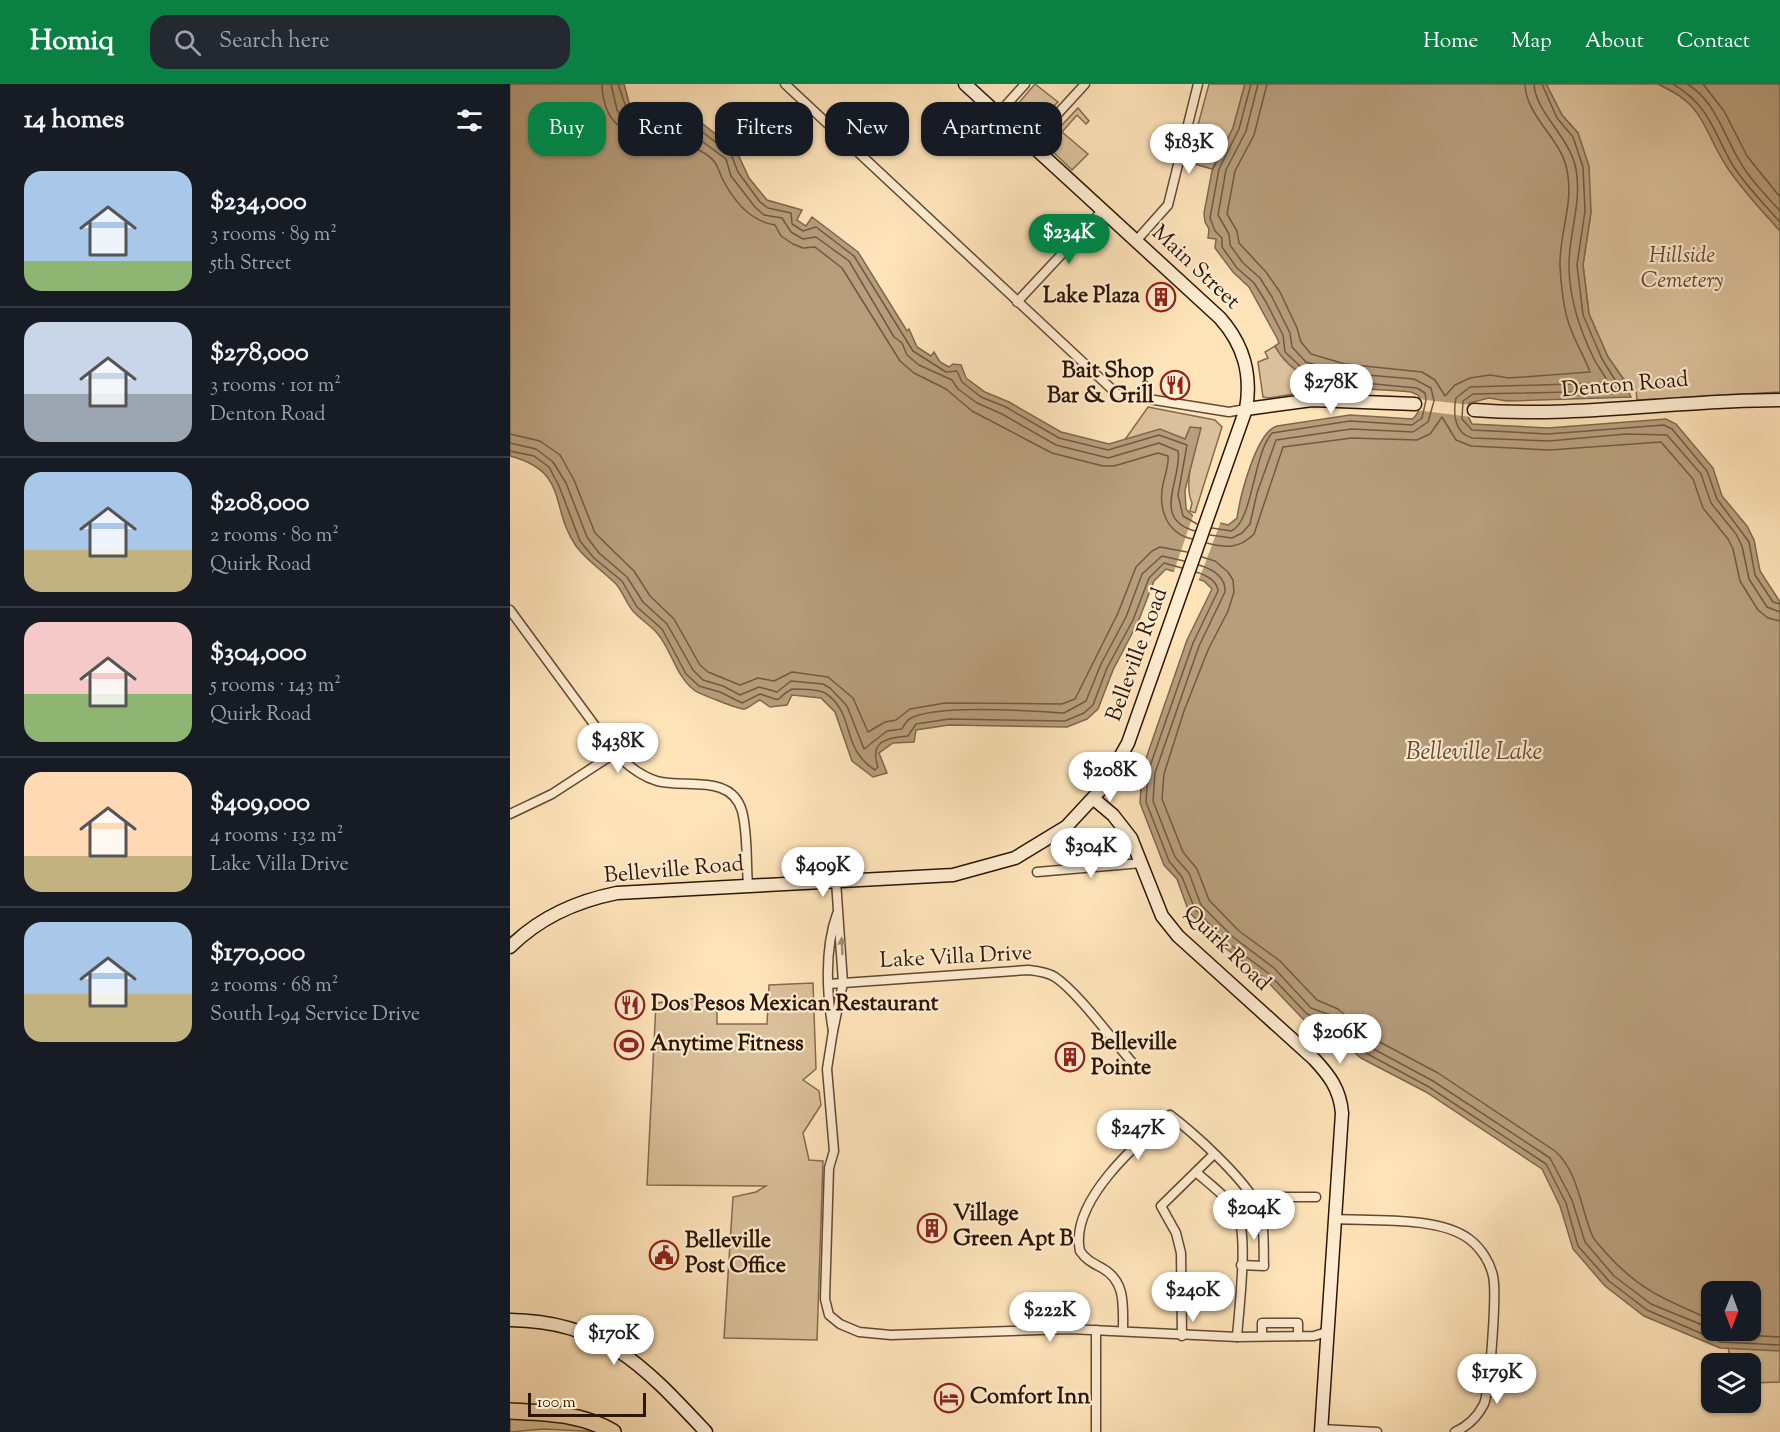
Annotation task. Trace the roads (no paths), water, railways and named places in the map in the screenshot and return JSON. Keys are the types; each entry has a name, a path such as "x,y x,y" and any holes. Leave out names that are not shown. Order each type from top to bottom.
{"highway":[{"path":"510,1412 567,1414 598,1423 613,1432"}],"main road":[{"name":"Main Street","path":"965,84 985,102"},
{"name":"Main Street","path":"1043,156 1226,325 1241,349 1248,372"},
{"name":"Belleville Road","path":"510,947 558,912 604,896 630,891 953,875 993,866 1015,858 1051,838 1094,799 1114,771 1128,743 1246,409 1249,387 1248,372"},
{"path":"1246,409 1312,400 1415,404"},
{"name":"Denton Road","path":"1474,410 1561,413 1677,402 1780,400"},
{"name":"Quirk Road","path":"1094,799 1123,825 1142,863 1162,916 1178,936 1314,1059 1334,1082 1342,1113 1321,1430"},
{"path":"510,1320 556,1322 600,1338 640,1368 706,1432"}],"street":[{"path":"785,84 1117,394 1229,412 1246,409"},
{"path":"1009,102 1025,84"},
{"path":"1062,110 1086,84"},
{"path":"1136,241 1167,205 1198,84"},
{"path":"1017,302 1102,211"},
{"path":"510,610 615,753 632,769 652,780 670,784 710,785 724,789 733,795 743,815 748,885"},
{"path":"510,814 552,794 615,753"},
{"path":"1037,872 1142,863"},
{"path":"836,881 837,915 841,927 843,983 832,1032 827,1069 834,1151 829,1168 825,1299 829,1315 840,1324 859,1332 891,1335 1123,1330 1182,1336 1237,1337 1294,1336 1327,1332"},
{"path":"832,1032 829,984 831,929 837,915"},
{"name":"Lake Villa Drive","path":"829,984 1025,970 1043,972 1055,977 1069,990 1137,1068"},
{"path":"1123,1330 1123,1296 1115,1278 1091,1262 1080,1251 1078,1243 1082,1220 1105,1177 1170,1114 1213,1155 1255,1202 1262,1228 1264,1266 1241,1265"},
{"path":"1182,1336 1181,1253 1176,1233 1161,1210 1165,1202 1213,1155"},
{"path":"1196,1172 1226,1200 1238,1216 1241,1265 1237,1337"},
{"path":"1255,1202 1267,1197 1316,1197"},
{"path":"1334,1219 1438,1226 1468,1239 1482,1253 1495,1283 1483,1404 1472,1421 1455,1432"},
{"path":"1262,1335 1262,1323 1298,1323 1294,1336"},
{"path":"1095,1330 1096,1432"},
{"path":"1321,1430 1377,1432"}],"water":[{"name":"Belleville Lake","path":"510,84 624,84 629,102 618,102 618,156 703,156 703,124 715,134 715,156 739,156 749,178 767,200 802,210 797,220 806,226 812,217 858,252 907,331 909,329 917,347 931,356 934,352 940,362 949,367 953,364 961,365 966,378 985,392 1009,402 1061,432 1109,444 1160,429 1185,439 1190,427 1201,428 1185,490 1186,509 1193,516 1228,525 1237,518 1245,481 1256,452 1269,431 1277,426 1350,415 1412,419 1420,405 1418,395 1411,392 1334,385 1300,372 1286,361 1275,346 1279,343 1277,338 1249,287 1233,272 1215,248 1216,239 1208,238 1209,229 1204,213 1212,171 1233,128 1245,84 1546,84 1562,115 1578,133 1589,166 1591,212 1583,265 1589,314 1608,357 1622,377 1631,397 1507,401 1489,398 1469,403 1468,416 1472,424 1548,428 1666,419 1676,424 1713,468 1722,496 1747,526 1754,540 1760,571 1780,602 1780,1351 1720,1348 1703,1341 1761,1341 1761,1281 1701,1281 1701,1340 1644,1316 1605,1286 1573,1249 1560,1206 1542,1169 1426,1092 1361,1058 1326,1028 1304,1020 1264,978 1224,947 1189,912 1177,879 1164,865 1140,803 1142,770 1187,640 1212,589 1204,581 1166,569 1154,581 1138,622 1113,670 1098,709 1087,719 1067,727 949,725 916,730 914,742 893,743 879,753 887,773 873,777 852,761 835,712 821,698 792,695 787,705 770,707 760,700 744,709 694,690 682,677 657,633 633,611 616,584 576,546 568,532 550,481 542,471 510,456"},
{"path":"1658,84 1780,84 1780,231 1729,170 1695,111 1674,92"}],"place":[{"name":"Lake Plaza","path":"1161,297"},
{"name":"Bait Shop Bar & Grill","path":"1175,385"},
{"name":"Dos Pesos Mexican Restaurant","path":"630,1005"},
{"name":"Anytime Fitness","path":"629,1045"},
{"name":"Belleville Pointe","path":"1070,1057"},
{"name":"Village Green Apt B","path":"932,1228"},
{"name":"Belleville Post Office","path":"664,1255"},
{"name":"Comfort Inn","path":"949,1398"}],"park label":[{"name":"Hillside Cemetery","path":"1682,270"}]}
